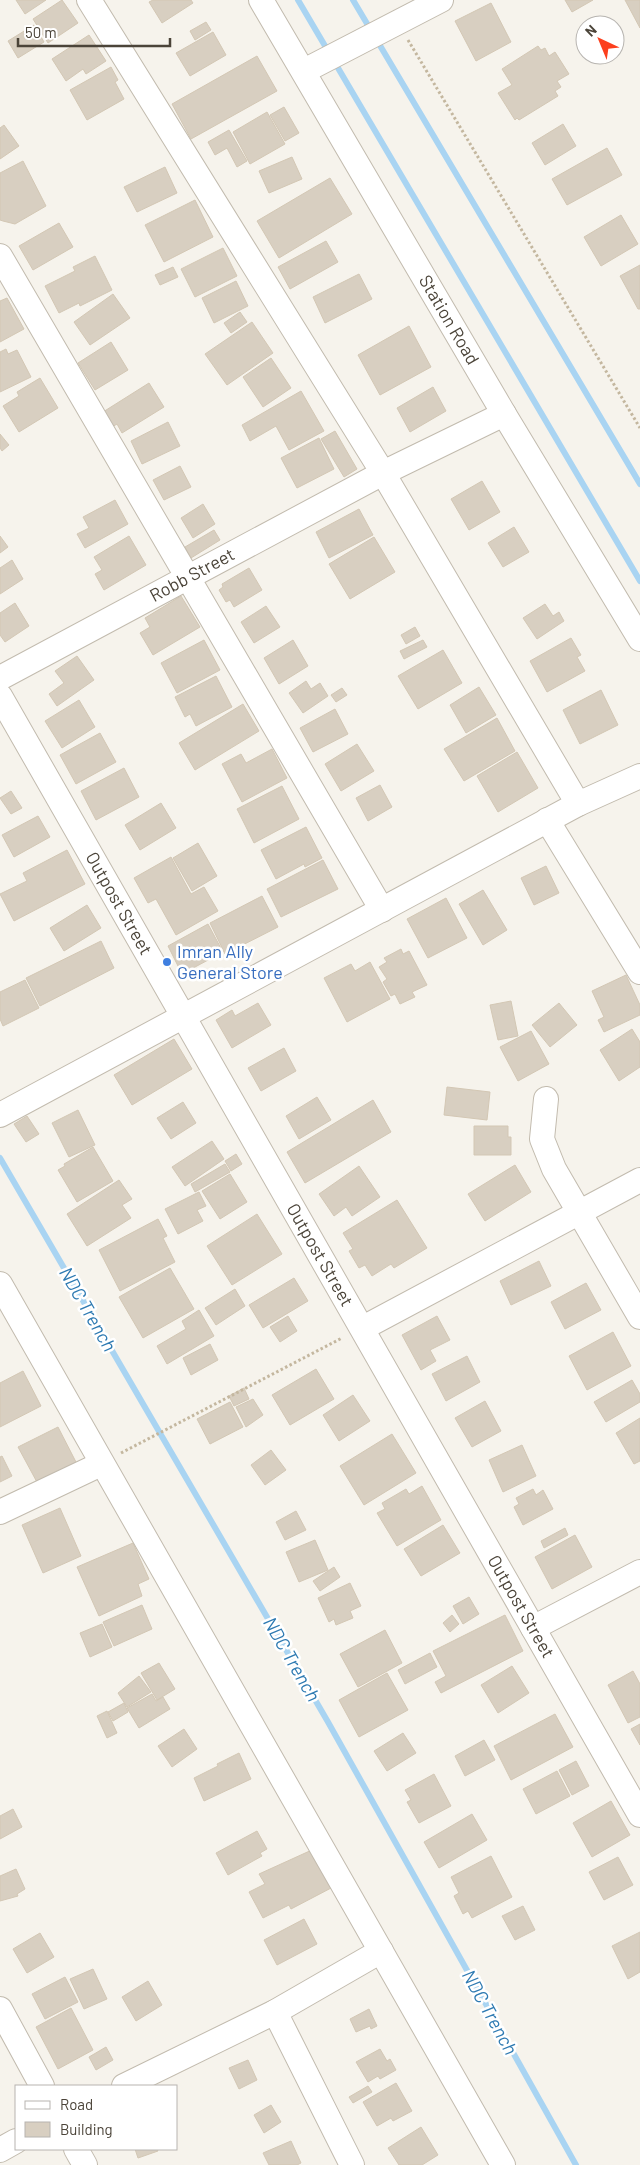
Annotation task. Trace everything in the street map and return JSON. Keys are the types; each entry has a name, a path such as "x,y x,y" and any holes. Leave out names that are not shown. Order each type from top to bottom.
{"street":[{"path":"89,0 383,473 578,804"},
{"name":"Station Road","path":"261,0 504,414 640,639"},
{"path":"304,71 441,0"},
{"path":"0,256 382,910"},
{"name":"Robb Street","path":"0,678 383,473 504,414"},
{"name":"Outpost Street","path":"0,696 640,1814"},
{"path":"0,1116 547,820 640,776"},
{"path":"547,820 640,972"},
{"path":"546,1099 542,1139 554,1169 640,1317"},
{"path":"362,1328 640,1180"},
{"path":"0,1284 101,1464 503,2165"},
{"path":"0,1512 101,1464"},
{"path":"533,1628 640,1572"},
{"path":"126,2085 275,2012 381,1951"},
{"path":"0,2009 41,2085"},
{"path":"275,2012 352,2165"},
{"path":"0,2150 15,2142"},
{"path":"77,2150 85,2165"}],"path":[{"path":"398,22 640,428"},
{"path":"101,1464 362,1328"}],"building":[{"path":"16,0 46,0 25,14"},
{"path":"62,0 78,23 48,43 33,19"},
{"path":"153,0 191,0 193,3 162,23 149,2"},
{"path":"565,0 593,0 572,12"},
{"path":"625,0 640,0 640,28"},
{"path":"491,3 511,42 476,61 455,21"},
{"path":"206,22 211,30 195,40 190,31"},
{"path":"34,25 44,42 18,58 8,41"},
{"path":"213,32 226,55 190,76 176,53"},
{"path":"89,35 106,61 86,74 83,69 66,81 52,59"},
{"path":"538,46 541,50 545,48 549,56 555,52 569,74 557,81 561,87 555,91 558,96 519,120 517,118 515,120 498,93 512,85 502,69"},
{"path":"257,56 277,91 191,139 172,104"},
{"path":"111,67 118,80 115,82 124,99 87,120 70,90"},
{"path":"284,107 299,133 285,141 270,115"},
{"path":"267,112 285,144 250,164 233,132"},
{"path":"563,124 576,146 545,165 532,143"},
{"path":"4,125 19,146 0,159 0,128"},
{"path":"229,130 247,161 237,167 227,148 215,155 208,142"},
{"path":"607,148 622,175 567,205 552,179"},
{"path":"292,157 302,179 269,193 259,171"},
{"path":"23,161 46,206 15,224 0,220 0,173"},
{"path":"165,167 177,193 137,212 124,187"},
{"path":"330,178 352,214 279,258 257,221"},
{"path":"195,200 213,237 164,262 145,225"},
{"path":"621,215 638,244 601,266 584,237"},
{"path":"59,223 73,247 33,270 19,246"},
{"path":"326,241 338,262 290,289 278,267"},
{"path":"223,248 237,276 195,297 181,269"},
{"path":"95,256 112,290 80,306 79,303 59,313 45,286 75,271 73,267"},
{"path":"640,265 640,309 638,309 620,276"},
{"path":"173,267 178,277 160,285 155,275"},
{"path":"359,274 372,299 325,323 313,297"},
{"path":"236,281 248,306 214,323 202,298"},
{"path":"113,294 130,318 90,345 74,322"},
{"path":"7,298 24,329 0,342 0,301"},
{"path":"240,312 247,322 231,333 224,323"},
{"path":"252,322 273,353 227,385 205,354"},
{"path":"409,326 431,367 380,395 358,355"},
{"path":"111,342 128,370 95,390 78,363"},
{"path":"6,349 8,354 17,350 31,377 0,392 0,352"},
{"path":"271,358 291,388 263,407 243,377"},
{"path":"40,378 58,408 19,432 3,406 19,396 17,392"},
{"path":"149,383 164,407 122,433 117,424 112,427 103,412"},
{"path":"433,387 446,411 410,432 397,408"},
{"path":"301,391 324,431 289,450 276,426 250,441 242,425"},
{"path":"168,422 180,446 142,464 131,441"},
{"path":"335,431 357,469 344,477 321,439"},
{"path":"0,434 9,445 2,451 0,448"},
{"path":"319,438 334,469 297,488 281,458"},
{"path":"180,466 191,487 164,500 153,480"},
{"path":"482,481 500,512 469,530 451,499"},
{"path":"115,500 128,524 85,548 77,534 89,528 83,517"},
{"path":"203,504 215,524 193,538 181,518"},
{"path":"359,509 373,535 329,558 316,532"},
{"path":"514,527 529,552 503,567 488,543"},
{"path":"214,530 220,540 191,558 185,547"},
{"path":"0,536 8,547 0,553"},
{"path":"129,536 146,565 104,590 95,574 102,570 94,557"},
{"path":"374,537 395,572 350,599 329,564"},
{"path":"12,560 23,579 0,594 0,568"},
{"path":"249,568 262,590 234,607 230,600 226,602 219,590 223,587 222,584"},
{"path":"181,596 200,627 153,655 140,633 150,627 145,618"},
{"path":"15,603 29,626 5,642 0,635 0,613"},
{"path":"545,604 553,616 559,612 564,621 537,639 523,618"},
{"path":"266,606 280,627 254,643 241,622"},
{"path":"415,627 420,636 406,644 401,635"},
{"path":"571,638 581,655 577,657 585,671 547,692 530,661"},
{"path":"204,640 220,670 177,693 161,663"},
{"path":"293,640 308,666 279,684 264,658"},
{"path":"423,640 427,647 404,659 400,651"},
{"path":"443,650 462,683 418,709 398,676"},
{"path":"77,656 94,680 57,706 49,694 64,683 55,671"},
{"path":"216,676 232,707 196,726 190,714 185,717 175,697"},
{"path":"306,681 311,689 320,683 328,696 303,713 289,693"},
{"path":"479,687 496,715 466,733 450,705"},
{"path":"342,688 347,695 336,702 331,695"},
{"path":"601,690 618,725 580,744 563,710"},
{"path":"79,700 95,727 62,748 45,721"},
{"path":"243,704 259,731 195,770 179,743"},
{"path":"335,709 348,734 313,752 300,728"},
{"path":"497,718 515,751 464,781 444,749"},
{"path":"100,733 116,762 76,784 60,755"},
{"path":"357,744 374,771 341,791 325,764"},
{"path":"272,749 287,778 242,802 222,764 241,754 246,763"},
{"path":"517,752 538,788 498,812 477,776"},
{"path":"124,768 139,797 96,820 81,791"},
{"path":"380,785 392,807 368,821 356,798"},
{"path":"282,786 299,819 254,843 237,809"},
{"path":"11,791 22,808 11,814 0,798"},
{"path":"161,803 176,828 140,850 125,825"},
{"path":"38,816 50,837 14,857 2,835"},
{"path":"306,827 322,858 305,867 304,864 276,879 261,850"},
{"path":"198,843 217,876 192,891 173,858"},
{"path":"67,850 85,884 14,921 0,894 27,881 23,873"},
{"path":"171,857 191,894 204,887 218,911 176,935 156,899 148,903 134,878"},
{"path":"323,860 338,889 281,917 267,889"},
{"path":"546,866 559,893 534,905 521,878"},
{"path":"483,890 507,930 483,945 459,904"},
{"path":"262,896 278,927 225,954 210,923"},
{"path":"446,898 467,938 428,958 407,919"},
{"path":"87,905 101,928 64,951 50,928"},
{"path":"208,924 223,952 182,974 168,946"},
{"path":"101,941 114,968 40,1006 26,978"},
{"path":"401,949 403,954 409,951 427,985 412,992 415,997 400,1004 395,994 391,996 383,982 387,979 379,967 387,962 384,958"},
{"path":"370,962 390,999 347,1022 324,978 351,964 355,971"},
{"path":"626,975 640,1005 640,1015 604,1032 598,1020 604,1017 592,991"},
{"path":"25,980 39,1008 3,1026 0,1019 0,992"},
{"path":"511,1001 518,1036 498,1040 490,1005"},
{"path":"258,1003 271,1025 232,1048 216,1020 232,1010 235,1016"},
{"path":"559,1003 577,1025 550,1047 532,1025"},
{"path":"632,1029 640,1042 640,1067 619,1081 600,1050"},
{"path":"531,1031 549,1064 518,1081 500,1047"},
{"path":"174,1039 192,1069 132,1105 114,1075"},
{"path":"284,1048 296,1071 261,1091 248,1068"},
{"path":"447,1087 490,1092 487,1120 444,1115"},
{"path":"317,1097 331,1120 299,1139 286,1116"},
{"path":"373,1100 391,1132 305,1183 287,1152"},
{"path":"183,1102 196,1123 171,1139 157,1118"},
{"path":"78,1110 95,1145 69,1157 52,1123"},
{"path":"27,1116 39,1134 26,1142 14,1124"},
{"path":"474,1126 508,1126 508,1137 511,1137 511,1155 474,1155"},
{"path":"212,1141 224,1159 185,1186 172,1167"},
{"path":"93,1147 113,1181 77,1202 58,1170 65,1166 64,1164"},
{"path":"236,1154 242,1164 231,1171 225,1161"},
{"path":"225,1164 230,1172 195,1192 191,1184"},
{"path":"515,1165 531,1192 485,1221 468,1194"},
{"path":"359,1166 380,1197 352,1216 346,1207 334,1216 319,1194"},
{"path":"230,1174 247,1202 220,1219 202,1191"},
{"path":"119,1180 132,1199 122,1205 131,1218 87,1246 67,1214"},
{"path":"199,1192 206,1206 197,1210 203,1221 178,1234 165,1209"},
{"path":"397,1200 427,1248 394,1268 391,1264 372,1276 365,1265 359,1268 349,1251 353,1249 343,1233"},
{"path":"257,1214 282,1254 232,1285 207,1246"},
{"path":"158,1219 167,1236 163,1238 175,1262 120,1291 99,1250"},
{"path":"539,1261 551,1286 511,1305 500,1281"},
{"path":"170,1268 194,1309 143,1338 119,1297"},
{"path":"294,1278 308,1301 263,1328 249,1305"},
{"path":"586,1283 601,1310 565,1329 551,1302"},
{"path":"235,1289 245,1306 216,1325 205,1308"},
{"path":"199,1310 214,1336 167,1364 157,1346 186,1329 182,1321"},
{"path":"288,1316 297,1331 280,1342 270,1327"},
{"path":"437,1316 450,1340 430,1350 436,1361 421,1370 402,1335"},
{"path":"613,1332 631,1366 587,1390 569,1356"},
{"path":"210,1344 218,1360 191,1375 183,1358"},
{"path":"467,1356 480,1382 446,1401 432,1374"},
{"path":"316,1369 334,1399 290,1425 272,1395"},
{"path":"23,1371 41,1406 0,1427 0,1383"},
{"path":"632,1380 640,1394 640,1402 606,1422 594,1402"},
{"path":"244,1388 249,1399 234,1406 229,1396"},
{"path":"353,1395 370,1421 339,1441 323,1415"},
{"path":"253,1399 263,1415 246,1427 236,1407"},
{"path":"485,1401 501,1431 472,1447 455,1418"},
{"path":"230,1402 243,1427 210,1444 197,1419"},
{"path":"640,1418 640,1461 634,1464 616,1433"},
{"path":"58,1427 77,1464 38,1484 18,1447"},
{"path":"392,1434 416,1473 364,1505 340,1466"},
{"path":"522,1445 536,1476 503,1492 489,1460"},
{"path":"271,1450 286,1470 265,1485 251,1465"},
{"path":"2,1456 12,1476 0,1482 0,1457"},
{"path":"422,1486 441,1520 397,1546 377,1513 385,1509 382,1503 406,1489 409,1494"},
{"path":"533,1489 536,1495 543,1490 553,1509 523,1525 514,1507 519,1504 516,1498"},
{"path":"60,1508 81,1556 43,1573 22,1525"},
{"path":"296,1511 306,1530 285,1540 276,1522"},
{"path":"443,1525 460,1553 421,1576 404,1549"},
{"path":"565,1528 568,1535 544,1548 541,1541"},
{"path":"575,1535 592,1567 552,1589 535,1557"},
{"path":"315,1540 328,1570 299,1582 286,1552"},
{"path":"133,1543 149,1579 138,1584 142,1596 99,1616 77,1567"},
{"path":"334,1567 340,1577 320,1591 313,1581"},
{"path":"350,1583 361,1606 350,1611 353,1618 336,1625 334,1619 329,1622 318,1598"},
{"path":"469,1597 479,1614 463,1624 453,1606"},
{"path":"142,1605 152,1629 114,1646 103,1622"},
{"path":"452,1615 459,1624 450,1632 443,1623"},
{"path":"505,1615 523,1651 441,1693 435,1682 446,1676 433,1651"},
{"path":"102,1624 112,1647 90,1657 80,1633"},
{"path":"385,1630 402,1663 358,1687 340,1654"},
{"path":"430,1653 437,1667 405,1684 398,1670"},
{"path":"159,1663 175,1689 157,1700 141,1673"},
{"path":"512,1666 529,1693 498,1713 481,1685"},
{"path":"633,1671 640,1684 640,1717 628,1723 608,1685"},
{"path":"387,1673 408,1710 359,1737 339,1700"},
{"path":"139,1676 151,1692 127,1707 118,1693"},
{"path":"152,1694 156,1701 163,1697 170,1709 139,1728 127,1708"},
{"path":"124,1703 128,1712 113,1721 108,1712"},
{"path":"107,1711 117,1733 107,1738 97,1716"},
{"path":"555,1714 573,1747 511,1780 494,1746"},
{"path":"640,1724 640,1745 631,1729"},
{"path":"184,1729 197,1749 172,1767 158,1746"},
{"path":"403,1733 416,1753 387,1771 374,1751"},
{"path":"484,1740 495,1760 465,1776 455,1756"},
{"path":"239,1753 251,1779 204,1801 194,1778"},
{"path":"576,1761 589,1786 572,1795 559,1770"},
{"path":"557,1771 570,1796 536,1814 523,1789"},
{"path":"434,1774 451,1806 419,1823 407,1802 411,1800 405,1790"},
{"path":"611,1801 630,1835 592,1857 573,1823"},
{"path":"13,1809 22,1827 0,1839 0,1816"},
{"path":"472,1814 487,1840 439,1868 424,1842"},
{"path":"257,1831 267,1849 260,1853 262,1856 228,1875 216,1853"},
{"path":"314,1849 333,1887 291,1909 289,1905 263,1918 249,1892 265,1884 259,1874"},
{"path":"491,1856 512,1897 472,1918 468,1911 463,1914 454,1896 459,1893 451,1877"},
{"path":"618,1857 633,1885 604,1900 589,1872"},
{"path":"16,1869 25,1889 17,1894 18,1896 0,1901 0,1876"},
{"path":"523,1906 535,1930 515,1940 502,1916"},
{"path":"304,1919 317,1944 277,1965 264,1940"},
{"path":"640,1932 640,1972 628,1979 612,1946"},
{"path":"40,1933 54,1957 27,1973 13,1949"},
{"path":"93,1969 107,1999 84,2009 70,1979"},
{"path":"65,1977 78,2002 45,2019 32,1994"},
{"path":"148,1981 162,2005 136,2021 122,1997"},
{"path":"71,2008 93,2050 58,2069 36,2027"},
{"path":"369,2009 377,2026 371,2029 370,2026 356,2032 350,2019"},
{"path":"106,2047 113,2060 96,2070 89,2057"},
{"path":"380,2049 387,2061 390,2059 396,2070 380,2079 378,2076 368,2082 356,2062"},
{"path":"248,2060 257,2080 239,2089 229,2068"},
{"path":"396,2083 412,2111 393,2121 391,2118 377,2126 363,2102"},
{"path":"368,2086 372,2092 353,2103 349,2097"},
{"path":"271,2105 281,2122 264,2133 254,2115"},
{"path":"421,2127 438,2155 422,2165 399,2165 388,2148"},
{"path":"291,2141 301,2163 297,2165 269,2165 263,2153"},
{"path":"135,2150 158,2151 138,2158"}],"waterway":[{"path":"298,0 640,581"},
{"path":"353,0 640,484"},
{"name":"NDC Trench","path":"0,1158 328,1722 576,2165"}],"place":[{"name":"Imran Ally General Store","path":"167,962"}]}
